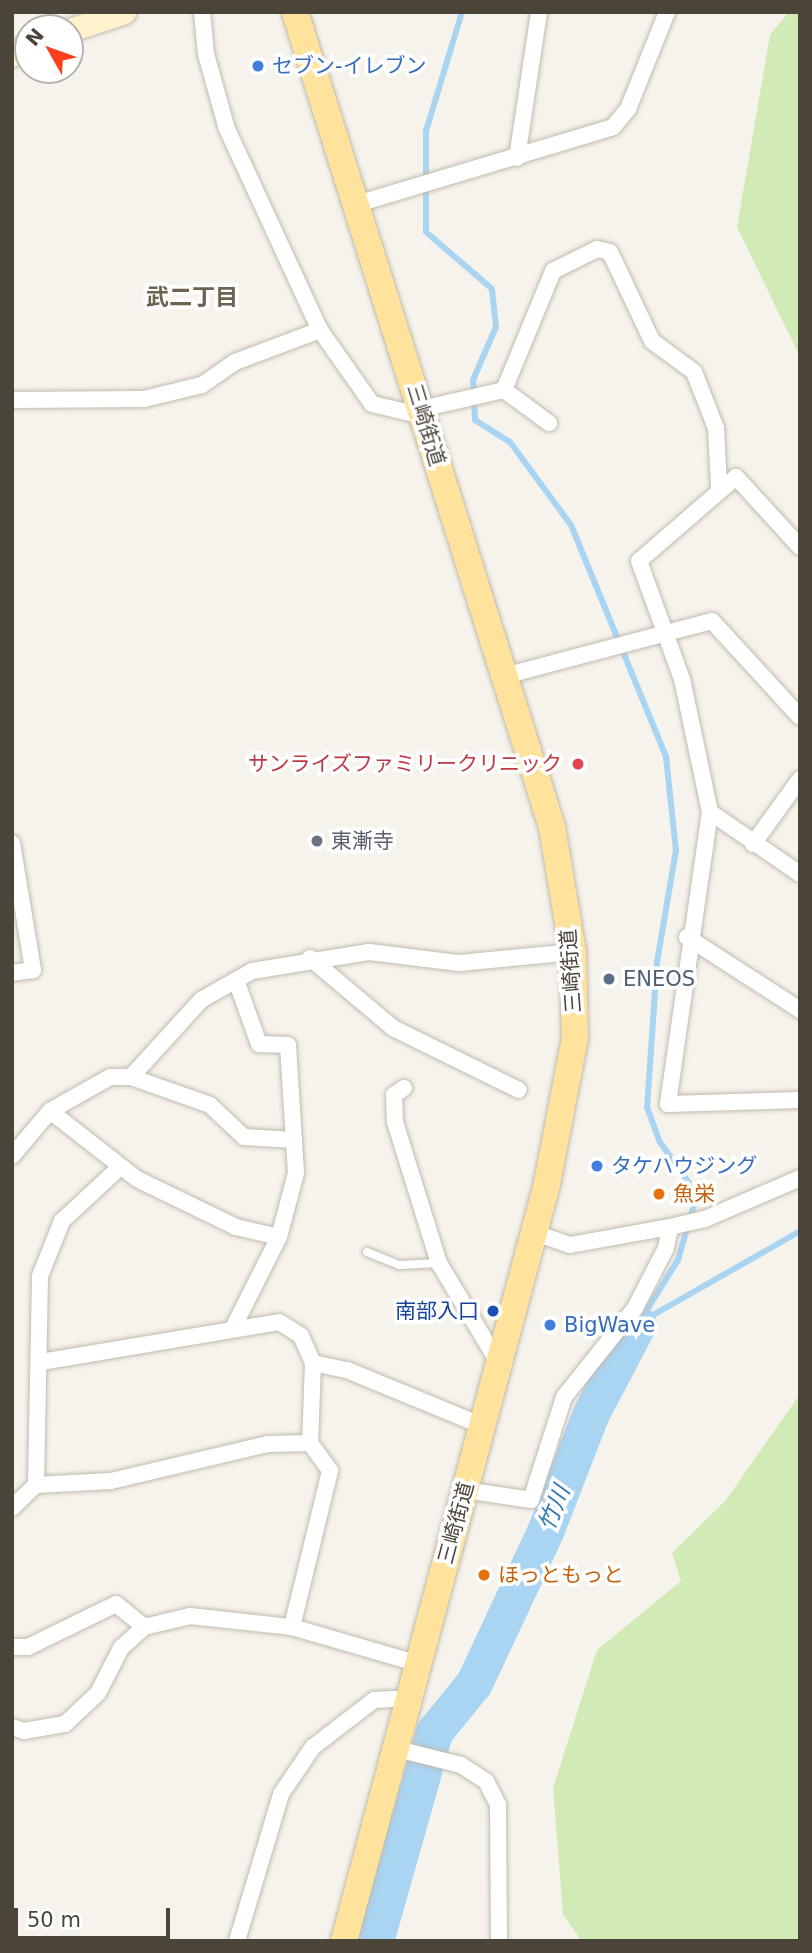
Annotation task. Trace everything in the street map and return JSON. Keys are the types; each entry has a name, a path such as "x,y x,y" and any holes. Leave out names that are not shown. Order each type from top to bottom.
{"main road":[{"name":"三崎街道","path":"295,12 552,827 573,952 575,1038 535,1233 498,1362 411,1698 344,1941"}],"street":[{"path":"84,25 124,12"},
{"path":"202,12 206,54 227,129 320,330 372,404 422,413 504,390"},
{"path":"517,158 539,12"},
{"path":"357,204 613,127 628,109 667,12"},
{"path":"504,390 553,271 597,249 610,251 652,341 694,372 716,428 719,487"},
{"path":"12,400 144,399 202,385 235,362 320,330"},
{"path":"504,390 549,423"},
{"path":"800,547 736,477 719,487 639,561 668,638 710,812 687,937 668,1104 800,1100"},
{"path":"504,677 668,638 712,621 800,717"},
{"path":"753,844 800,779"},
{"path":"710,812 800,874"},
{"path":"12,843 33,970 12,973"},
{"path":"687,937 800,1010"},
{"path":"131,1077 170,1027 236,980 310,958 369,952 459,963 573,952"},
{"path":"310,958 393,1028 519,1090"},
{"path":"234,1326 279,1237 296,1173 288,1045 259,1044 236,980"},
{"path":"12,1156 50,1111 110,1077 131,1077 210,1105 244,1137 294,1140"},
{"path":"404,1088 394,1095 395,1122 439,1263 498,1362"},
{"path":"50,1111 119,1168 188,1206 279,1237"},
{"path":"36,1485 41,1362 40,1276 57,1232 119,1168"},
{"path":"535,1233 570,1245 670,1227 705,1219 800,1178"},
{"path":"465,1490 531,1500 564,1397 635,1308 666,1248 670,1227"},
{"path":"41,1362 234,1326 279,1322 301,1336 313,1363 310,1443 330,1471 292,1627"},
{"path":"313,1363 347,1370 483,1426"},
{"path":"12,1508 36,1485 111,1481 268,1444 310,1443"},
{"path":"12,1647 28,1647 116,1604 144,1627"},
{"path":"12,1727 24,1731 65,1724 98,1693 121,1648 144,1627 190,1616 292,1627 419,1664"},
{"path":"237,1941 281,1794 313,1747 374,1700 411,1698"},
{"path":"397,1749 461,1765 486,1781 498,1805 499,1941"}],"lane":[{"path":"367,1252 400,1265 439,1263"}],"green space":[{"path":"789,12 800,12 800,357 737,227 770,35"},
{"path":"800,1394 800,1941 580,1939 563,1914 553,1788 597,1650 681,1581 672,1553 726,1500"}],"waterway":[{"path":"462,12 426,131 426,232 492,289 496,327 473,380 475,420 510,442 571,525 666,757 676,850 657,962 647,1107 660,1142 697,1194 678,1260 638,1324"},
{"name":"竹川","path":"639,1323 800,1231"},
{"name":"竹川","path":"375,1941 434,1732 474,1683 546,1529 591,1413 638,1324"}],"place":[{"name":"セブン-イレブン","path":"258,66"},
{"name":"サンライズファミリークリニック","path":"578,764"},
{"name":"東漸寺","path":"317,841"},
{"name":"ENEOS","path":"609,979"},
{"name":"タケハウジング","path":"597,1166"},
{"name":"魚栄","path":"659,1194"},
{"name":"南部入口","path":"493,1311"},
{"name":"BigWave","path":"550,1325"},
{"name":"ほっともっと","path":"484,1575"}],"district":[{"name":"武二丁目","path":"192,297"}]}
